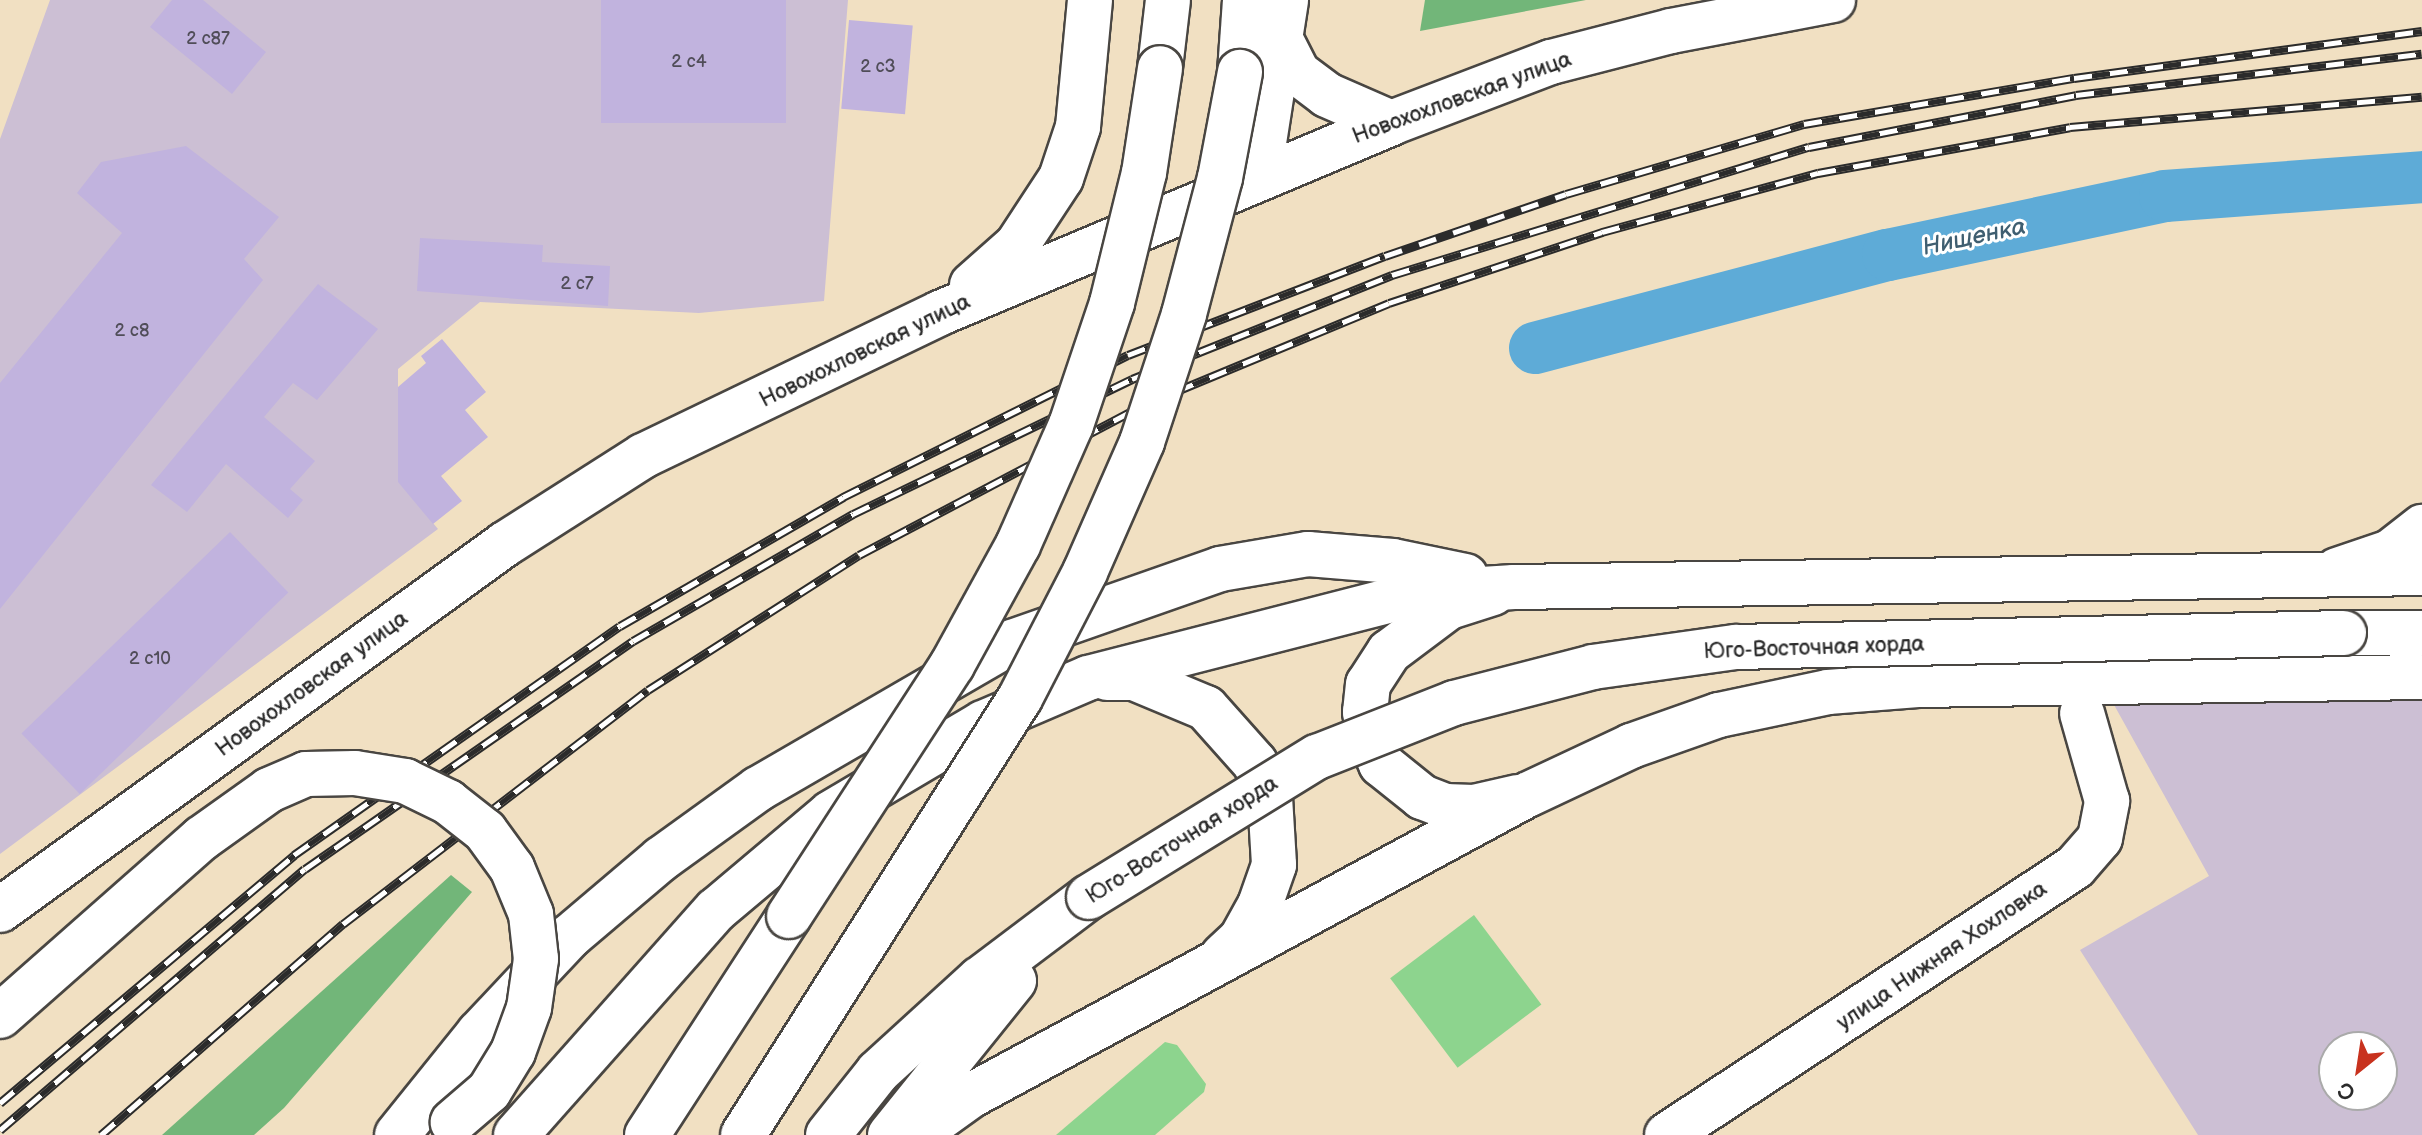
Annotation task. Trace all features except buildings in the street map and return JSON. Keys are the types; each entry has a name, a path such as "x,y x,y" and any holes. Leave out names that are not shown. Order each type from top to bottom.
{"main road":[{"path":"940,313 1017,245 1061,178 1078,127 1090,0"},
{"path":"647,1135 952,665 1018,545 1071,425 1112,303 1144,173 1168,0"},
{"path":"743,1135 1020,698 1123,485 1184,314 1220,178 1240,72 1245,0"},
{"name":"Новохохловская улица","path":"0,910 505,544 643,456 940,313 1259,175 1391,123 1551,62 1671,31 1833,0"},
{"path":"1284,20 1298,73 1327,95 1391,123"},
{"path":"1259,175 1284,20"},
{"path":"2319,574 2390,552 2422,527"},
{"path":"397,1135 479,1033 569,937 661,859 758,789 1012,642 1220,569 1308,554 1393,561 1514,587"},
{"path":"516,1135 589,1058 660,968 716,910 831,813 983,723 1088,678 1418,593 1514,587 2422,573"},
{"path":"1514,587 1449,607 1389,652 1368,684 1365,712 1369,737 1381,764 1422,797 1445,806 1474,807 1527,795"},
{"name":"Юго-Восточная хорда","path":"828,1135 878,1072 980,979 1089,897 1317,757 1454,703 1593,667 1736,647 2422,633"},
{"path":"916,1135 970,1096 1207,972 1527,795 1631,746 1704,720 1828,692 1918,685 2422,677"},
{"path":"1088,678 1134,678 1206,708 1248,753 1270,797 1274,865 1260,905 1242,938 1207,972"},
{"name":"улица Нижняя Хохловка","path":"1667,1135 2075,867 2100,838 2107,801 2082,713"},
{"path":"0,1016 202,838 269,790 306,774 355,773 405,781 448,802 485,831 512,868 531,914 536,959 529,1008 513,1052 489,1091 436,1135"},
{"path":"890,1135 977,1022 1089,897"},
{"path":"551,1135 589,1058"}],"shaded area":[{"path":"50,0 848,0 824,301 699,313 480,302 398,369 398,481 438,529 0,854 0,139"},
{"path":"2422,700 2422,1135 2198,1135 2080,950 2209,876 2113,703"}],"green space":[{"path":"1425,0 1586,0 1420,31"},
{"path":"451,875 472,892 284,1108 254,1135 162,1135"},
{"path":"1474,915 1541,1004 1458,1068 1390,978"},
{"path":"1165,1042 1177,1045 1206,1084 1204,1092 1155,1135 1056,1135"}],"waterway":[{"name":"Нищенка","path":"1535,348 1888,255 2165,196 2422,177"}],"railway":[{"path":"0,1103 294,855 620,626 843,497 1128,355 1385,256 1566,194 1804,124 2074,78 2422,31"},
{"path":"0,1130 305,869 633,641 853,514 1132,379 1392,275 1809,147 2076,95 2422,54"},
{"path":"101,1135 343,924 648,690 859,555 1143,405 1389,303 1602,232 1818,173 2070,127 2422,97"}]}
